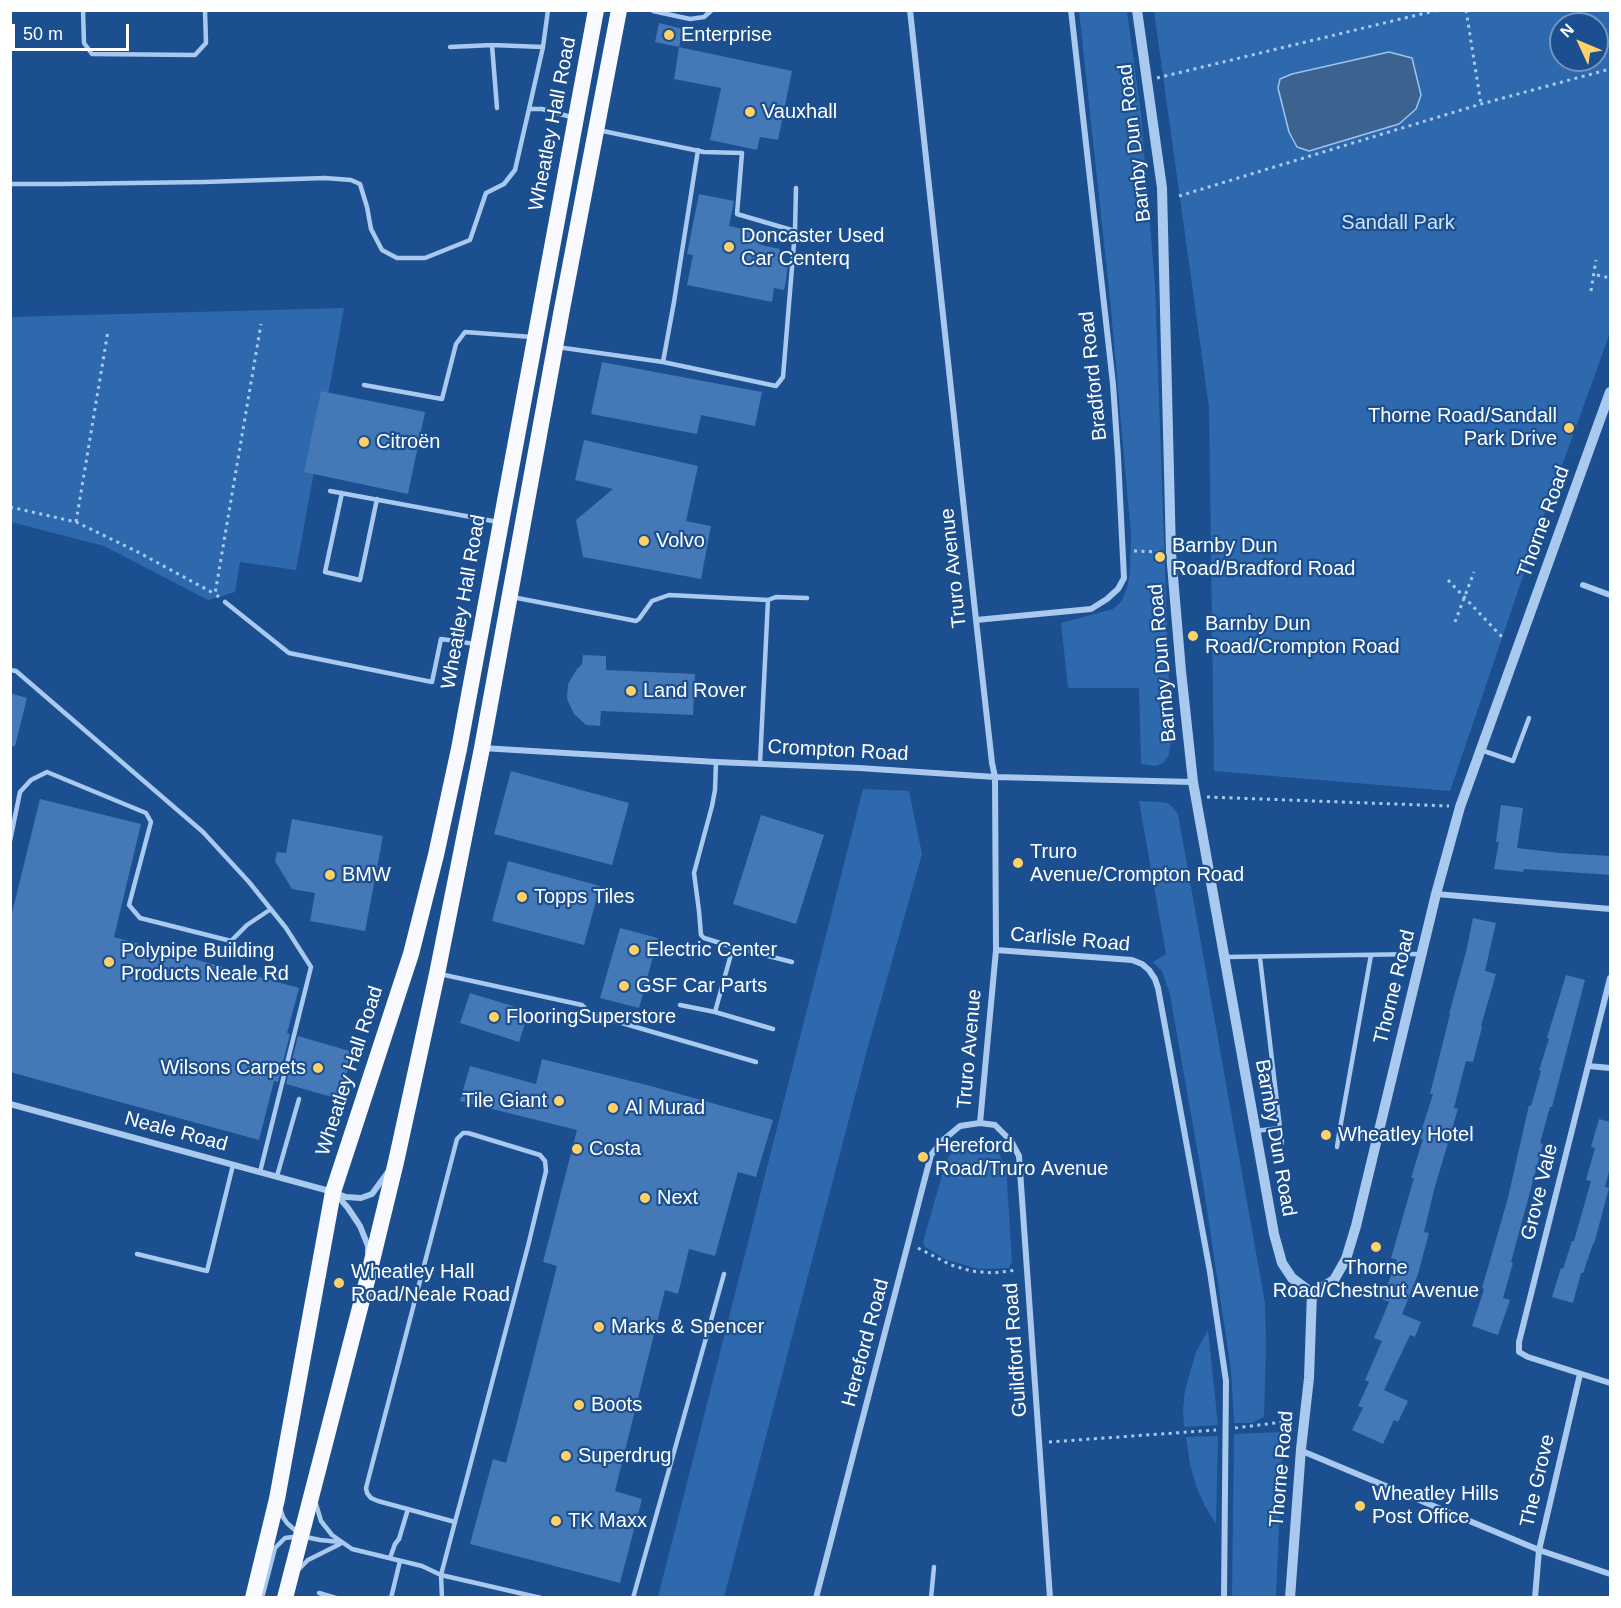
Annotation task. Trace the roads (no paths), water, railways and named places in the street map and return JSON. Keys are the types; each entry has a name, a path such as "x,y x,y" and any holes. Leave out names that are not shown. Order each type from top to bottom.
{"highway":[{"name":"Wheatley Hall Road","path":"253,1598 279,1491 333,1192 411,954 459,749 596,10"},
{"path":"287,1590 370,1269 437,974 482,748 619,10"}],"street":[{"name":"Truro Avenue","path":"910,10 995,777 996,950 980,1123"},
{"name":"Bradford Road","path":"976,620 1090,609 1118,589 1124,578 1113,384 1071,10"},
{"name":"Barnby Dun Road","path":"1137,10 1162,188 1171,553 1193,782 1274,1234 1282,1263 1292,1278 1312,1293"},
{"name":"Thorne Road","path":"1290,1598 1309,1378 1312,1293 1334,1280 1346,1260 1436,894 1460,807 1611,392"},
{"path":"1583,585 1611,595"},
{"name":"Crompton Road","path":"482,748 995,777 1193,782"},
{"path":"1436,894 1611,909"},
{"name":"Carlisle Road","path":"996,950 1132,960 1142,964 1155,979 1208,1261 1226,1381 1224,1598"},
{"name":"Grove Vale","path":"1580,1374 1528,1357 1519,1352 1519,1342 1611,978"},
{"path":"1588,1066 1611,1068"},
{"name":"Neale Road","path":"10,1104 333,1192"},
{"name":"Hereford Road","path":"816,1598 932,1155 942,1141 960,1126 980,1123"},
{"name":"Guildford Road","path":"980,1123 995,1125 1011,1141 1019,1156 1050,1598"},
{"path":"333,1192 346,1197 361,1198 372,1194 396,1162"},
{"path":"333,1192 360,1226 368,1246 370,1269"},
{"path":"1580,1374 1611,1383"},
{"name":"The Grove","path":"1535,1598 1539,1550 1580,1374"},
{"path":"1302,1451 1539,1550 1611,1575"}],"lane":[{"path":"83,10 84,43 92,54 195,55 206,43 205,10"},
{"path":"10,184 325,178 351,180 360,184 368,207 371,229 382,250 397,258 425,258 470,240 486,193 504,184 515,171 543,47 548,10"},
{"path":"653,11 690,19 704,17 712,10"},
{"path":"450,47 492,45 543,47"},
{"path":"492,45 497,108"},
{"path":"529,109 542,109 575,118"},
{"path":"596,130 698,150 742,153 737,214 795,231"},
{"path":"663,362 698,150"},
{"path":"555,346 663,362 776,386 783,376 795,231 796,188"},
{"path":"364,385 442,399 456,344 465,332 534,338"},
{"path":"330,491 500,522"},
{"path":"342,493 325,572 360,580 377,499"},
{"path":"509,596 636,621 652,601 669,595 768,600 776,597 807,598"},
{"path":"760,763 768,600"},
{"path":"225,602 289,653 432,682 441,639 478,644"},
{"path":"10,670 16,672 203,832 271,909 311,967 261,1172"},
{"path":"1481,750 1514,761 1529,718"},
{"path":"716,762 713,798 694,873 701,935 704,938 792,962"},
{"path":"10,841 20,792 31,780 47,772 146,813 151,822 129,905 140,918 231,941 247,925 271,909"},
{"path":"715,1012 733,946"},
{"path":"1225,957 1421,954"},
{"path":"1337,1148 1371,956"},
{"path":"1260,958 1282,1143"},
{"path":"437,974 582,1005 591,1014 756,1062"},
{"path":"680,1005 715,1012 773,1029"},
{"path":"276,1176 299,1099"},
{"path":"1255,1131 1280,1128"},
{"path":"442,1598 441,1575 546,1171 545,1161 540,1155 468,1133 463,1133 457,1139 366,1488 371,1498 378,1501 455,1521"},
{"path":"1340,1134 1377,1136"},
{"path":"136,1254 207,1271 233,1165"},
{"path":"633,1598 724,1274"},
{"path":"315,1480 316,1508 321,1521 332,1535 352,1549 422,1566 441,1575 541,1598"},
{"path":"279,1491 283,1517 301,1536"},
{"path":"390,1558 399,1539 408,1509"},
{"path":"262,1598 275,1548 285,1538 301,1536 343,1543"},
{"path":"287,1590 298,1570 308,1560 343,1543"},
{"path":"391,1598 400,1560"},
{"path":"931,1598 934,1567"},
{"path":"319,1593 336,1598"}],"place":[{"name":"Enterprise","path":"669,35"},
{"name":"Vauxhall","path":"750,112"},
{"name":"Doncaster Used Car Centerq","path":"729,247"},
{"name":"Thorne Road/Sandall Park Drive","path":"1569,428"},
{"name":"Citroën","path":"364,442"},
{"name":"Volvo","path":"644,541"},
{"name":"Barnby Dun Road/Bradford Road","path":"1160,557"},
{"name":"Barnby Dun Road/Crompton Road","path":"1193,636"},
{"name":"Land Rover","path":"631,691"},
{"name":"Truro Avenue/Crompton Road","path":"1018,863"},
{"name":"BMW","path":"330,875"},
{"name":"Topps Tiles","path":"522,897"},
{"name":"Electric Center","path":"634,950"},
{"name":"Polypipe Building Products Neale Rd","path":"109,962"},
{"name":"GSF Car Parts","path":"624,986"},
{"name":"FlooringSuperstore","path":"494,1017"},
{"name":"Wilsons Carpets","path":"318,1068"},
{"name":"Tile Giant","path":"559,1101"},
{"name":"Al Murad","path":"613,1108"},
{"name":"Wheatley Hotel","path":"1326,1135"},
{"name":"Costa","path":"577,1149"},
{"name":"Hereford Road/Truro Avenue","path":"923,1157"},
{"name":"Next","path":"645,1198"},
{"name":"Thorne Road/Chestnut Avenue","path":"1376,1247"},
{"name":"Wheatley Hall Road/Neale Road","path":"339,1283"},
{"name":"Marks & Spencer","path":"599,1327"},
{"name":"Boots","path":"579,1405"},
{"name":"Superdrug","path":"566,1456"},
{"name":"Wheatley Hills Post Office","path":"1360,1506"},
{"name":"TK Maxx","path":"556,1521"}],"park label":[{"name":"Sandall Park","path":"1398,223"}]}
